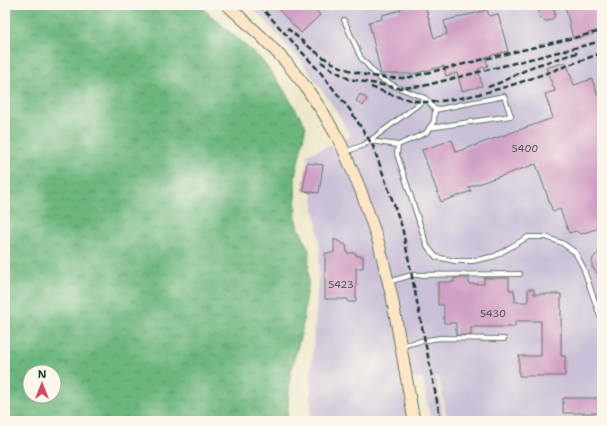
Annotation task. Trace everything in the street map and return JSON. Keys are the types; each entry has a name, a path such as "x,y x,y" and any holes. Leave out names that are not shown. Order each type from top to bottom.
{"main road":[{"path":"227,5 262,37 285,61 305,86 324,114 341,144 361,191 377,237 388,282 414,421"}],"lane":[{"path":"344,20 361,58 379,78 425,98 435,110 434,121 426,133 398,145 370,141"},
{"path":"429,128 511,116 504,96 435,110"},
{"path":"344,153 370,141 425,98"},
{"path":"398,145 397,154 427,246 436,257 455,261 473,261 495,256 528,237 546,237 562,243 574,252 583,267 602,322"},
{"path":"388,282 412,275 520,274"},
{"path":"400,346 440,338 504,339"}],"shaded area":[{"path":"249,5 602,5 602,421 447,421 439,376 436,377 444,421 431,421 422,378 402,379 410,421 311,421 311,379 320,249 307,155 350,136 335,109 302,62"}],"green space":[{"path":"5,5 199,5 260,58 280,84 306,126 295,177 296,222 309,250 308,287 302,330 290,376 287,421 5,421"}],"building":[{"path":"274,5 311,5 320,15 301,33"},
{"path":"406,5 425,5 434,38 447,34 444,21 487,10 489,16 498,14 508,51 485,57 488,66 478,69 482,86 462,91 457,73 446,76 444,66 413,74 381,74 369,22 382,19 382,15 401,10 400,7"},
{"path":"547,5 554,10 555,13 550,20 547,21 540,16 539,13 544,6"},
{"path":"565,5 602,5 602,30 588,33 588,35 573,39"},
{"path":"566,62 574,85 592,79 598,96 602,92 602,227 581,234 576,231 569,233 560,209 553,212 536,164 469,187 471,191 441,202 422,150 452,140 456,152 553,118 545,94 555,91 546,68"},
{"path":"360,94 367,99 363,106 356,101"},
{"path":"307,163 323,165 319,193 303,191"},
{"path":"334,239 346,245 347,253 356,253 356,256 363,256 363,268 356,268 356,302 348,302 348,299 325,299 325,253 334,253"},
{"path":"602,249 602,274 597,273 592,267 592,263 593,258"},
{"path":"454,278 469,278 469,284 484,284 484,278 509,278 509,290 514,290 515,302 528,302 528,289 534,289 534,294 561,294 561,356 565,356 565,376 519,376 519,356 541,356 541,321 515,321 515,327 471,327 471,335 456,335 456,323 444,323 444,305 438,305 438,282 454,282"},
{"path":"563,398 602,398 602,413 563,413"}],"railway":[{"path":"259,5 320,72 350,110 373,146 402,227 441,421"},
{"path":"287,28 319,55 339,66 364,74 391,78 411,77 602,31"},
{"path":"321,62 349,79 399,88 423,86 602,41"},
{"path":"488,87 534,66 580,52"},
{"path":"371,87 415,101 442,101 492,91 602,53"}]}
